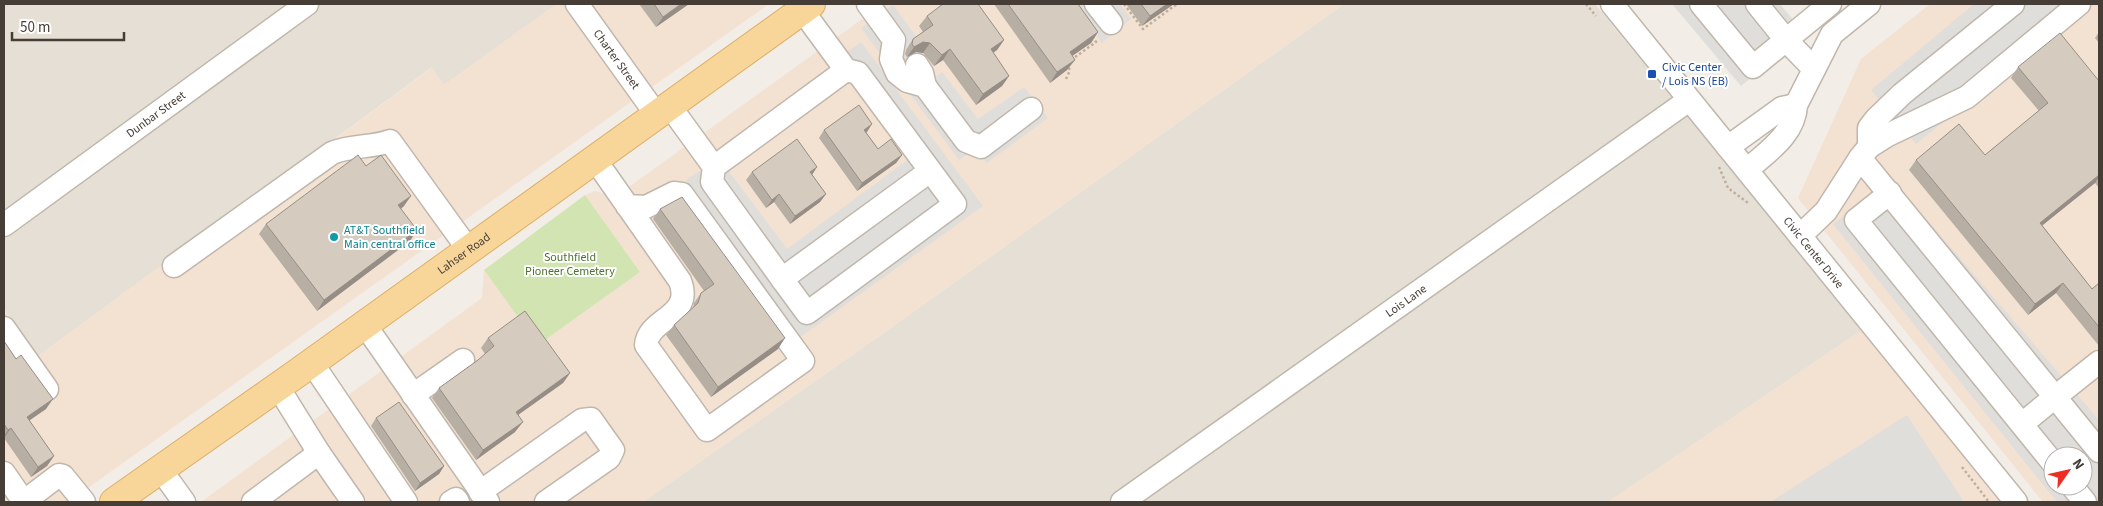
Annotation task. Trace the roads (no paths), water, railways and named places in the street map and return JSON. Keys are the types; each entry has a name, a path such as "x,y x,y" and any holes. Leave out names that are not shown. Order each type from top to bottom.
{"main road":[{"name":"Lahser Road","path":"114,502 312,363 806,7"}],"street":[{"name":"Dunbar Street","path":"4,225 307,4"},
{"name":"Charter Street","path":"577,4 596,45 663,110 714,167"},
{"path":"868,4 922,73 924,86 966,141 981,147 1031,108"},
{"path":"1096,4 1111,23"},
{"name":"Civic Center Drive","path":"1612,4 2016,502"},
{"path":"1701,4 1753,67 1830,4"},
{"path":"1757,4 1786,40 1814,69"},
{"path":"1747,170 1782,138 1790,128 1796,105 1832,34 1869,4"},
{"path":"2013,4 1902,94 1876,119 1869,128 1864,153 1890,193 2099,451"},
{"path":"1800,236 1826,211 1864,153 1888,135 1967,97 2079,4"},
{"path":"806,7 846,70 858,73 955,204 807,313 712,182 714,167 846,70"},
{"path":"906,51 891,59 897,73 908,82 924,86"},
{"name":"Lois Lane","path":"1122,502 1690,100"},
{"path":"1728,147 1782,108 1796,105"},
{"path":"174,266 332,153 341,149 390,142 468,249"},
{"path":"594,158 627,206 680,281 683,287 678,309 649,335 646,345 707,430 803,361 685,196 674,193 646,207 627,206"},
{"path":"782,279 930,171"},
{"path":"1890,193 1856,220 2043,450"},
{"path":"365,325 484,497 582,420 590,419 613,450 609,458 546,502"},
{"path":"4,328 47,389"},
{"path":"414,395 463,360"},
{"path":"2022,424 2099,362"},
{"path":"312,363 406,502"},
{"path":"278,387 319,453 353,502"},
{"path":"252,502 319,453"},
{"path":"161,470 184,502"},
{"path":"4,473 22,499 26,500 59,475 63,476 84,502"},
{"path":"451,502 456,499 458,502"}],"place":[{"name":"Civic Center / Lois NS (EB)","path":"1652,74"},
{"name":"AT&T Southfield Main central office","path":"334,237"}],"park label":[{"name":"Southfield Pioneer Cemetery","path":"570,264"}]}
